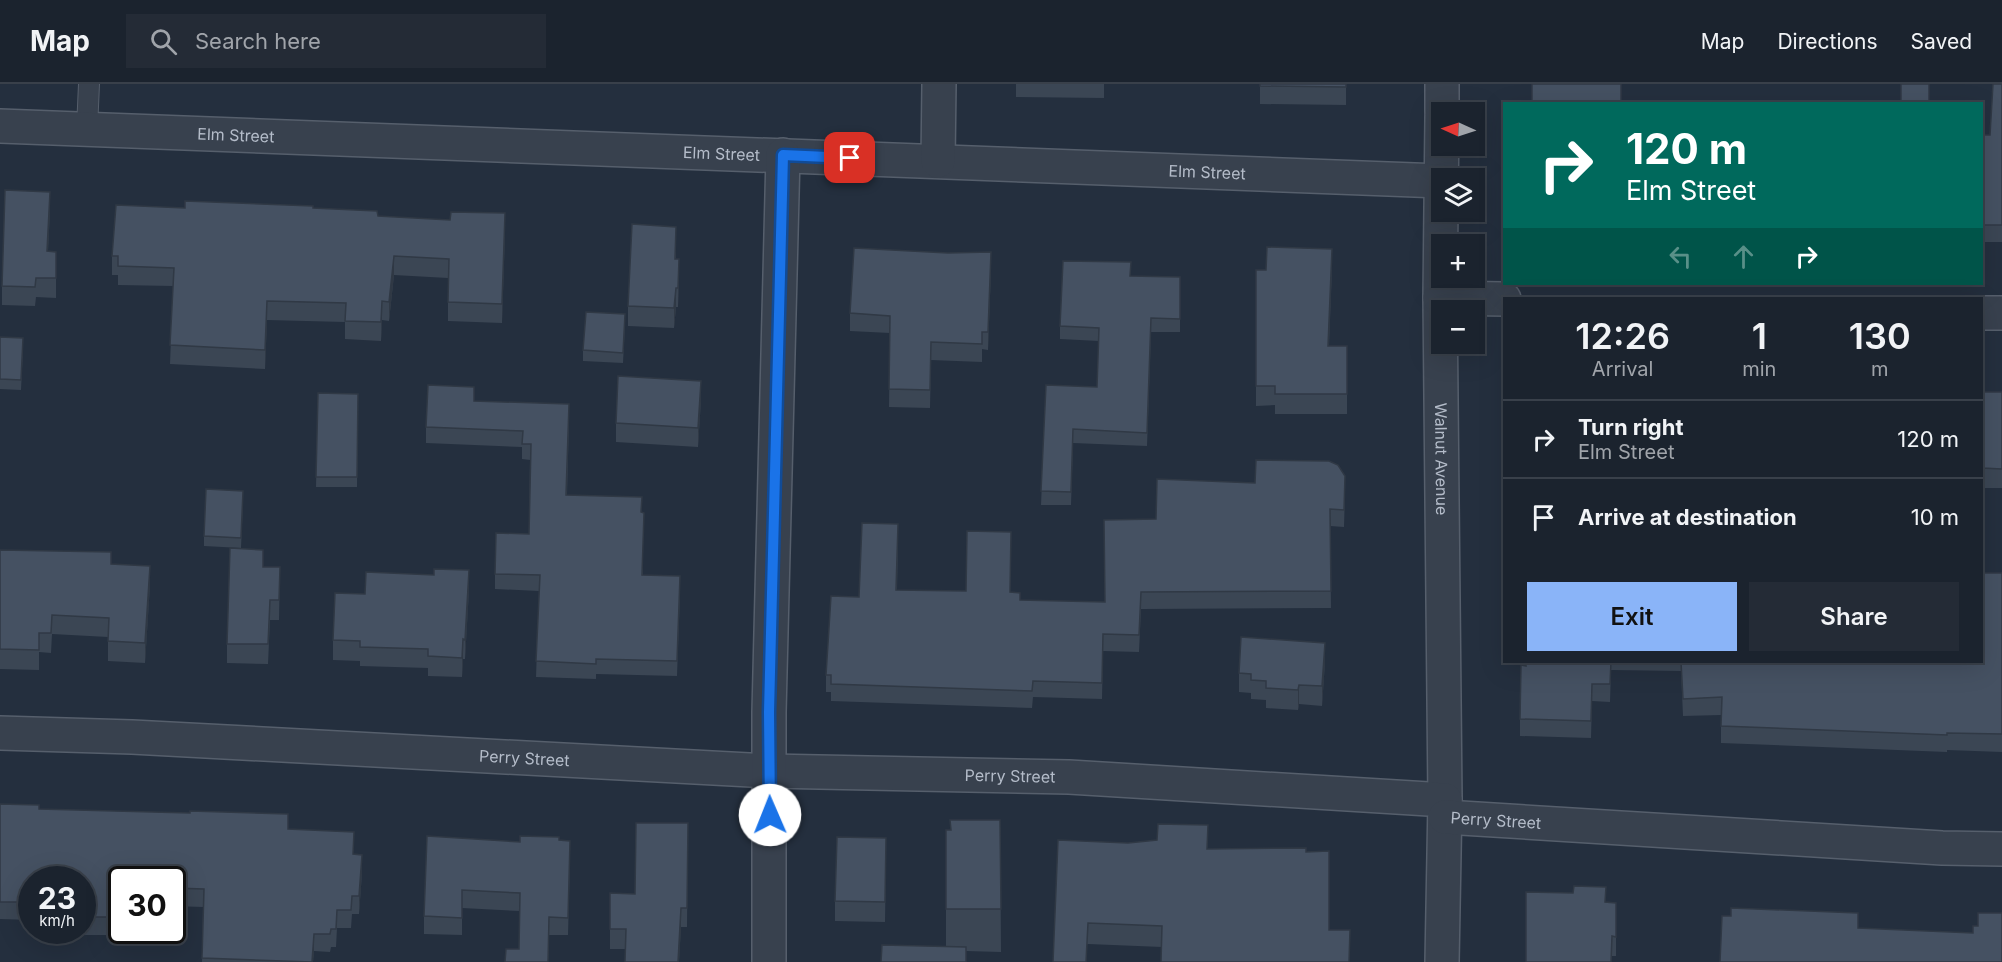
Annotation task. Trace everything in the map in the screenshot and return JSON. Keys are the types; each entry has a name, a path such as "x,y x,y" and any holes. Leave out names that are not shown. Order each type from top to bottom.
{"street":[{"path":"938,161 939,84"},
{"path":"1442,84 1442,102"},
{"name":"Elm Street","path":"0,126 1431,181"},
{"path":"769,962 769,771 783,155"},
{"name":"Walnut Avenue","path":"1441,222 1445,808 1442,962"},
{"path":"1440,298 1503,299"},
{"path":"1983,313 2002,313"},
{"name":"Perry Street","path":"0,733 132,737 769,771 1070,777 1930,847 2002,849"}],"lane":[{"path":"87,129 89,84"}],"building":[{"path":"1260,84 1346,84 1346,87 1260,86"},
{"path":"1532,84 1621,84 1621,102 1532,102"},
{"path":"1901,84 1929,84 1929,102 1901,102"},
{"path":"1993,84 2002,84 2002,225 1983,225 1983,135 1990,135"},
{"path":"5,190 50,192 47,251 56,252 56,278 36,278 35,287 2,286"},
{"path":"185,201 313,206 313,208 377,211 378,216 450,220 451,212 505,213 502,304 448,302 449,259 394,256 389,302 382,301 381,322 345,321 346,303 267,301 265,350 170,345 174,268 118,266 118,256 112,256 116,205 185,208"},
{"path":"632,224 676,227 675,259 679,259 678,288 676,288 674,308 628,306"},
{"path":"1267,247 1332,249 1328,346 1347,346 1347,394 1275,394 1275,386 1256,386 1256,270 1266,270"},
{"path":"854,248 948,253 991,252 988,332 982,332 982,344 931,342 930,390 889,389 890,316 850,313"},
{"path":"1063,261 1131,262 1130,276 1180,277 1180,319 1151,318 1147,433 1073,429 1071,492 1041,491 1046,385 1097,387 1099,328 1060,326"},
{"path":"586,312 625,314 623,353 583,350"},
{"path":"0,337 23,338 21,380 0,379"},
{"path":"618,376 701,381 698,428 616,423"},
{"path":"428,385 474,387 474,401 569,404 566,495 642,497 641,512 644,513 642,575 680,576 677,661 596,659 596,664 536,661 540,575 495,574 496,533 529,534 531,444 522,444 523,431 426,427"},
{"path":"1983,392 2002,392 2002,469 1983,468"},
{"path":"318,393 358,394 357,477 316,477"},
{"path":"1256,460 1329,461 1338,465 1345,476 1344,510 1330,509 1331,591 1141,592 1139,635 1103,634 1102,683 1033,681 1032,691 831,684 831,675 826,675 831,596 859,597 862,523 898,524 896,590 966,591 967,531 1011,532 1010,592 1020,593 1020,600 1105,602 1104,520 1156,519 1157,479 1255,483"},
{"path":"206,489 243,491 241,538 204,536"},
{"path":"230,548 263,550 263,567 280,567 279,600 270,600 268,644 227,644"},
{"path":"0,550 111,552 111,564 150,566 145,643 108,641 109,618 52,615 51,633 39,633 39,650 0,649"},
{"path":"434,569 469,570 462,658 428,656 428,649 360,647 360,641 333,640 335,593 365,594 366,572 434,575"},
{"path":"1983,573 2002,573 2002,734 1947,733 1947,735 1721,726 1722,697 1683,699 1681,663 1983,663"},
{"path":"1241,637 1325,643 1322,686 1299,685 1298,690 1266,688 1266,681 1251,680 1251,674 1239,673"},
{"path":"1526,663 1611,663 1610,684 1592,684 1591,721 1520,719 1521,665 1526,666"},
{"path":"0,804 39,805 39,809 288,814 288,829 354,832 353,854 362,855 359,896 352,896 351,910 337,910 336,929 331,929 330,934 314,934 312,962 202,958 204,889 186,888 186,866 108,866 108,917 96,917 96,866 18,866 18,902 0,902"},
{"path":"950,820 1000,820 1001,909 946,909 946,830 951,830"},
{"path":"636,823 688,823 687,908 681,908 678,962 625,962 626,929 610,929 610,893 635,894"},
{"path":"1158,824 1208,825 1207,849 1306,848 1306,852 1329,851 1329,930 1350,930 1349,962 1161,962 1162,926 1088,923 1086,962 1053,962 1058,840 1128,843 1157,840"},
{"path":"427,836 520,842 520,836 559,837 559,840 570,841 568,918 549,917 548,962 505,962 506,949 519,949 520,893 462,890 462,918 424,916"},
{"path":"837,837 886,838 885,902 835,901"},
{"path":"1574,886 1606,887 1605,902 1616,903 1616,937 1612,936 1611,962 1526,962 1526,892 1573,893"},
{"path":"1731,908 1858,913 1858,928 1973,933 1973,926 1978,926 1978,913 2002,913 2002,962 1720,962 1722,916 1731,916"},
{"path":"882,945 966,947 966,962 881,962"}],"route":[{"path":"770,815 769,712 783,155 850,158"}]}
